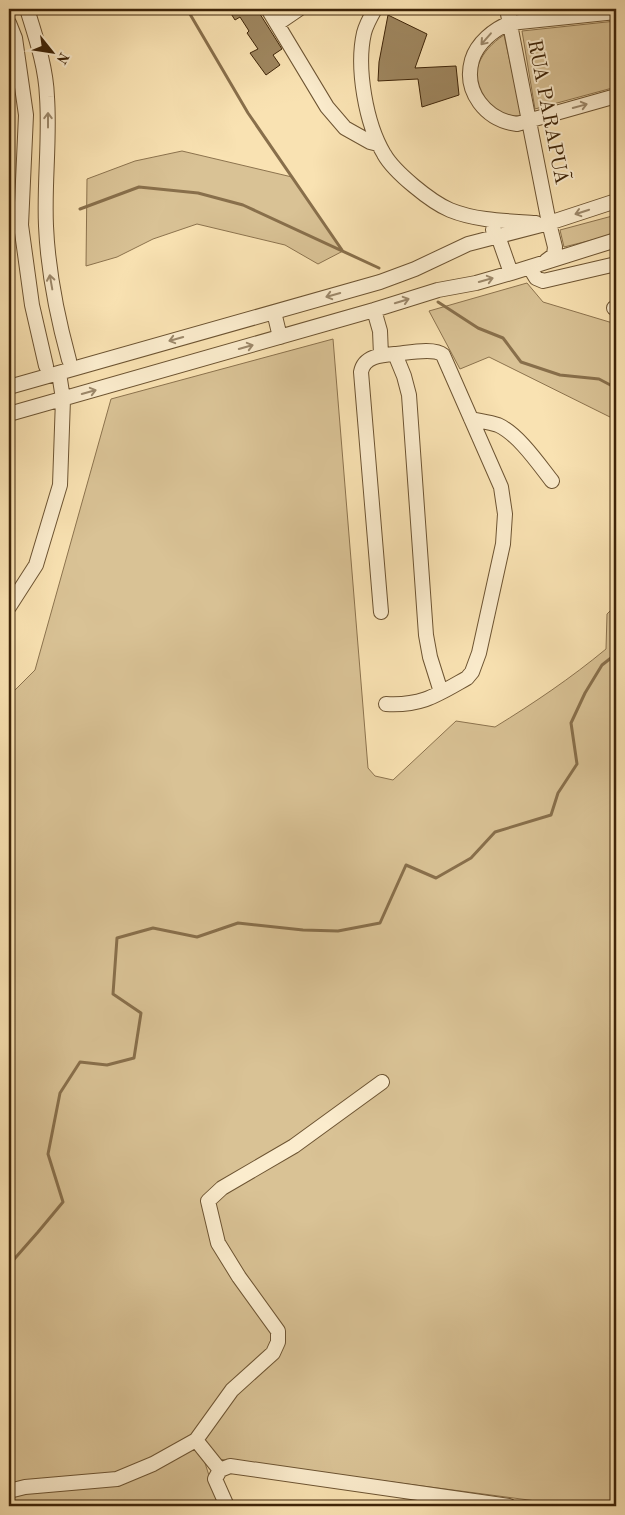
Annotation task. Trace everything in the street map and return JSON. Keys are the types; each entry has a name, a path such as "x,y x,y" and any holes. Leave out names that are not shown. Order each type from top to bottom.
{"street":[{"path":"27,9 41,51 48,96 46,225 50,273 69,360"},
{"path":"268,9 327,107 346,128 370,142 378,144"},
{"path":"277,24 298,9"},
{"path":"375,9 364,32 361,67 365,100 378,144 394,166 432,200 449,210 473,218 491,227 498,236 511,273"},
{"name":"RUA PARAPUÃ","path":"507,9 545,224 556,248 554,256 546,262"},
{"path":"616,12 510,23 498,28 487,37 473,59 470,74 479,103 491,115 504,122 517,124 616,96"},
{"path":"9,23 15,38 14,63 26,115 22,225 32,305 46,366"},
{"path":"9,387 380,282 415,269 468,244 545,224 616,201"},
{"path":"473,218 545,224"},
{"path":"9,414 438,290 476,283 530,268 616,240"},
{"path":"530,268 536,278 543,280 616,264"},
{"path":"374,310 388,355 404,376 409,395 426,634 430,657 441,692"},
{"path":"274,312 280,337"},
{"path":"40,338 61,330"},
{"path":"381,612 361,372 363,365 368,360 388,355 439,351 443,355 501,486 505,514 503,544 479,653 472,672 467,678 421,702 405,705 386,704"},
{"path":"9,607 36,565 60,485 63,399 59,373"},
{"path":"471,419 498,425 509,432 552,481"},
{"path":"9,1491 25,1487 117,1479 153,1464 196,1440 232,1390 273,1353 278,1342 278,1331 239,1277 218,1243 208,1201 222,1188 294,1146 382,1082"},
{"path":"196,1440 218,1475 227,1506"},
{"path":"218,1475 230,1466 509,1506"}],"shaded area":[{"path":"616,21 616,87 535,109 522,31"},
{"path":"504,35 522,116 507,115 496,109 480,91 477,82 479,64 483,56"},
{"path":"182,151 292,177 343,251 318,264 285,245 197,224 153,239 117,257 86,266 87,179 135,161"},
{"path":"616,215 616,234 564,247 560,230"},
{"path":"527,283 543,302 616,324 616,420 489,357 460,369 429,311"},
{"path":"333,339 368,768 375,776 393,780 456,721 495,727 552,690 606,649 607,614 616,605 616,1506 574,1506 203,1457 219,1506 9,1506 9,696 35,670 111,399"}],"building":[{"path":"228,9 259,9 260,14 282,49 273,55 280,65 266,75 250,53 258,49 247,33 249,31 240,17 235,20"},
{"path":"388,15 427,34 415,68 456,66 459,95 422,107 418,79 378,81 379,62"}],"waterway":[{"path":"187,9 248,113 342,250"},
{"path":"80,209 139,187 198,193 243,205 379,268"},
{"path":"438,302 478,328 503,338 521,362 560,375 599,379 616,388"},
{"path":"9,1265 63,1202 48,1154 60,1093 80,1062 107,1065 134,1058 141,1013 113,994 117,938 153,928 197,937 238,923 303,930 338,931 380,923 406,865 436,878 471,858 495,832 551,815 558,793 577,764 571,723 585,693 602,665 616,654"}]}
